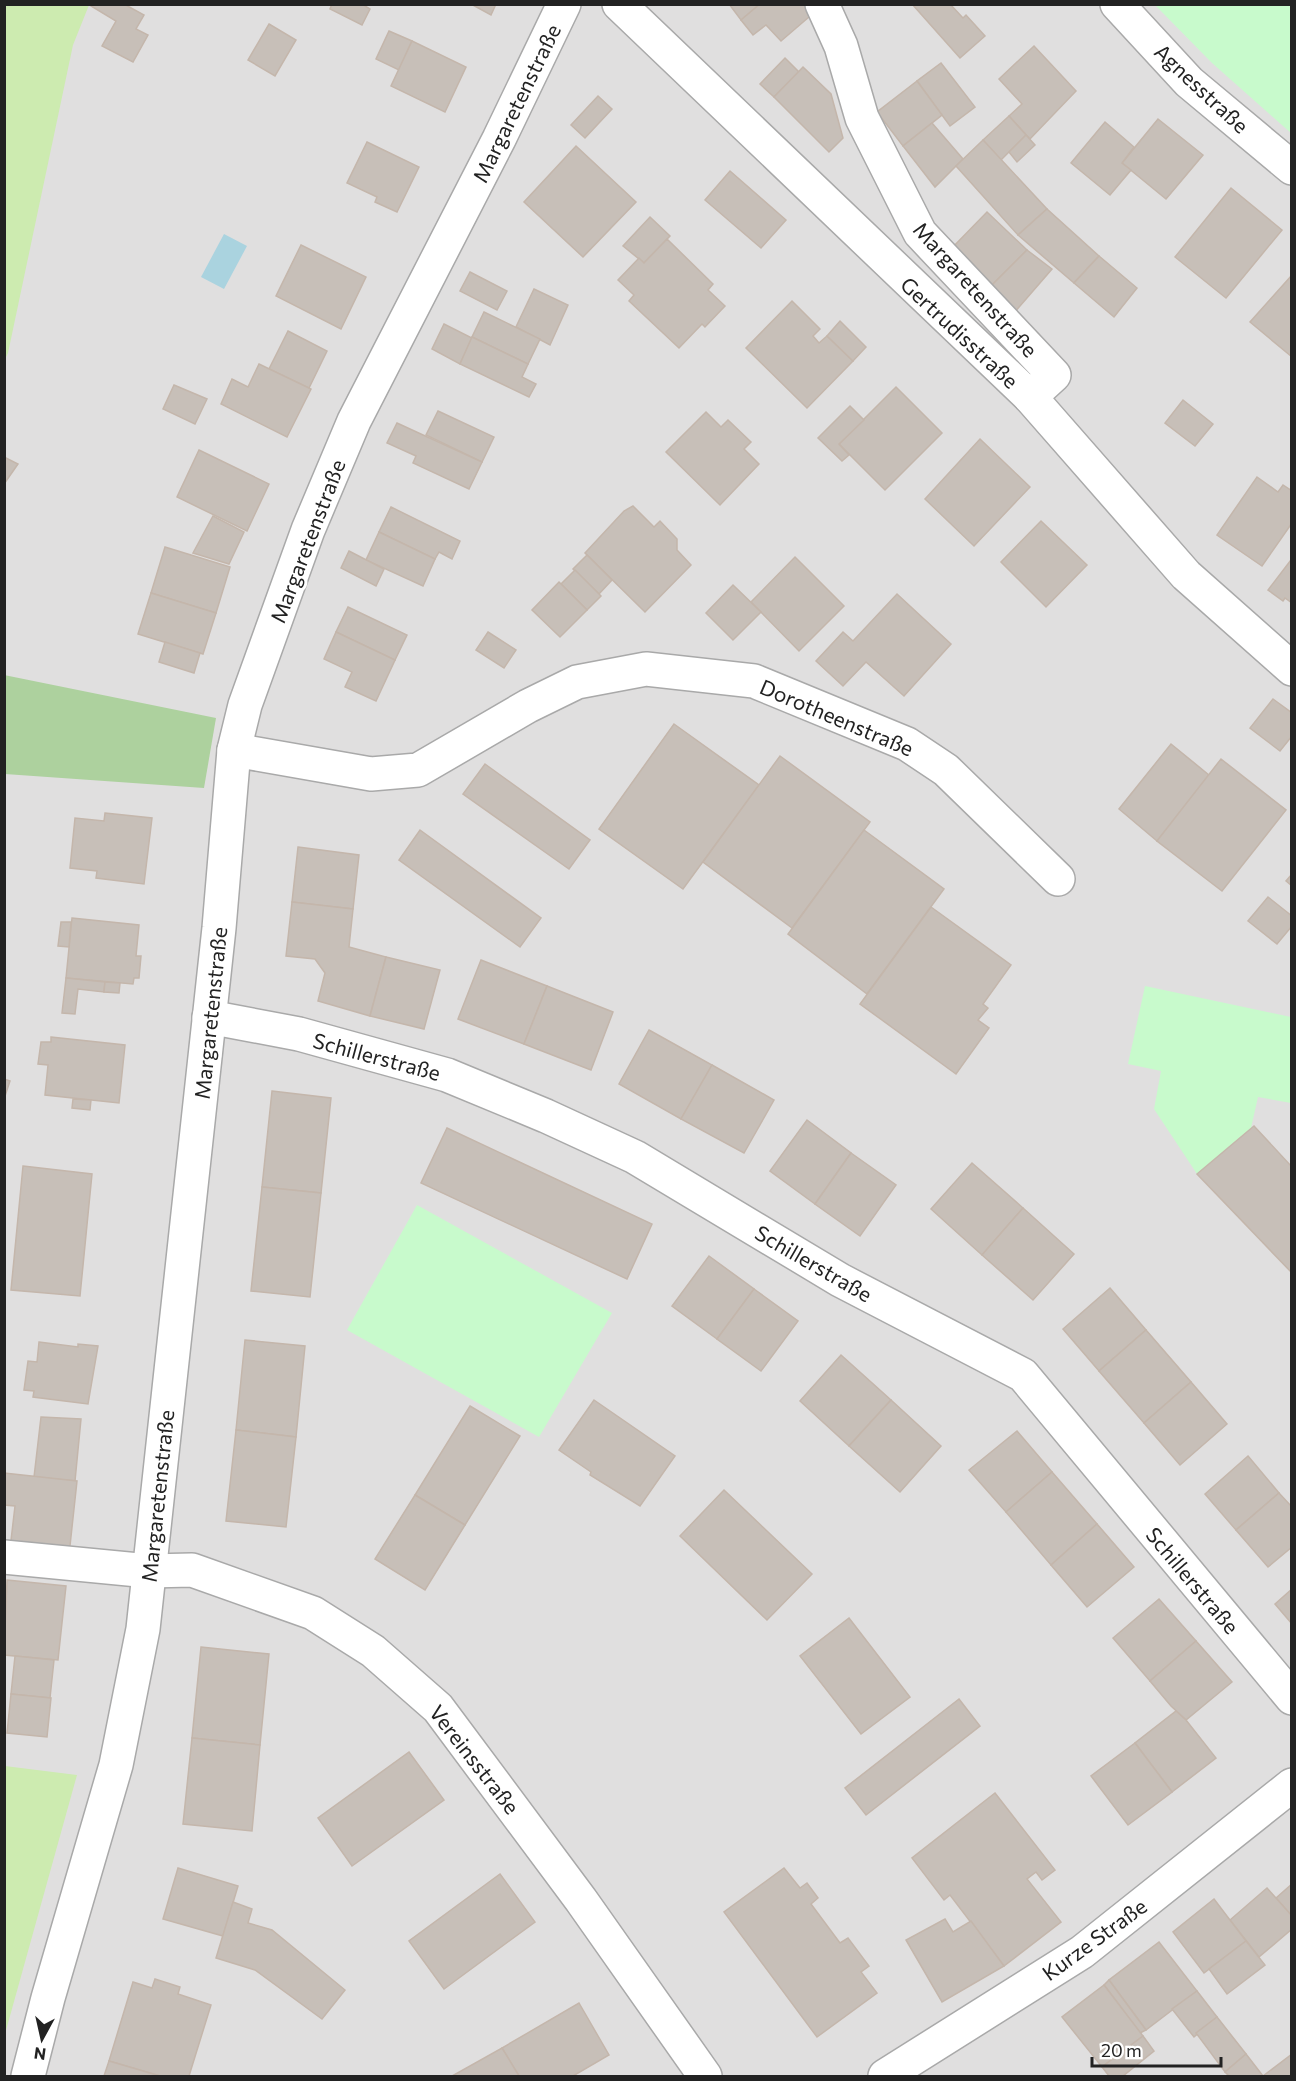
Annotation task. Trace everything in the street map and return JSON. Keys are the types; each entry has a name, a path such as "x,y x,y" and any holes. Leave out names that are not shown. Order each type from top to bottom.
{"street":[{"name":"Margaretenstraße","path":"28,2076 48,1998 116,1764 143,1629 209,1017 234,750 245,705 308,530 354,421 500,139 564,4"},
{"name":"Gertrudisstraße","path":"619,4 1030,397 1186,575 1292,669"},
{"name":"Margaretenstraße","path":"822,4 841,46 862,118 920,233 1054,375 1030,397"},
{"name":"Agnesstraße","path":"1117,4 1189,82 1292,168"},
{"name":"Dorotheenstraße","path":"234,750 371,774 418,770 528,706 577,682 646,669 754,681 907,744 946,771 1058,879"},
{"name":"Schillerstraße","path":"209,1017 299,1034 447,1075 546,1116 635,1157 840,1280 1023,1375 1292,1698"},
{"name":"Vereinsstraße","path":"4,1557 149,1571 192,1570 313,1613 373,1651 438,1708 581,1900 705,2076"},
{"name":"Kurze Straße","path":"885,2076 1082,1952 1292,1785"}],"shaded area":[{"path":"5,5 1291,5 1291,2076 5,2076"}],"green space":[{"path":"5,4 89,5 73,45 5,359"},
{"path":"1155,5 1291,5 1291,133 1212,63"},
{"path":"4,675 216,718 204,788 5,774"},
{"path":"1145,986 1291,1017 1291,1103 1258,1097 1251,1128 1197,1174 1154,1109 1161,1071 1128,1064"},
{"path":"417,1205 612,1313 539,1437 347,1330"},
{"path":"4,1766 77,1775 5,2034"}],"water":[{"path":"224,234 247,246 224,289 201,277"}],"building":[{"path":"92,4 124,4 144,15 136,29 148,35 133,62 102,46 116,21 91,6"},
{"path":"332,4 362,4 370,9 362,25 330,9"},
{"path":"471,4 496,4 491,15"},
{"path":"729,4 760,4 741,20"},
{"path":"760,4 811,4 816,11 781,41 766,25 753,35 741,20"},
{"path":"912,4 950,4 963,18 966,15 985,36 960,58"},
{"path":"269,24 296,40 275,76 248,60"},
{"path":"389,31 412,41 399,70 376,59"},
{"path":"412,41 466,67 445,112 391,86"},
{"path":"1034,46 1076,91 1030,139 1009,116 1022,104 999,79"},
{"path":"785,58 799,72 774,97 760,84"},
{"path":"941,63 975,107 950,126 917,81"},
{"path":"803,67 831,94 843,138 829,152 774,97"},
{"path":"917,81 942,115 903,146 877,112"},
{"path":"598,96 612,109 585,138 571,125"},
{"path":"1009,116 1026,135 1001,160 983,140"},
{"path":"1158,119 1203,155 1166,199 1122,163"},
{"path":"1105,122 1134,147 1122,163 1131,170 1110,195 1071,163"},
{"path":"932,123 963,159 935,187 903,146"},
{"path":"1026,135 1035,145 1017,162 1009,152"},
{"path":"983,140 1047,209 1018,235 956,166"},
{"path":"367,142 419,167 397,212 375,202 377,197 347,183"},
{"path":"576,146 636,202 583,257 524,202"},
{"path":"730,171 786,220 761,248 705,200"},
{"path":"1231,188 1282,230 1226,298 1175,257"},
{"path":"1047,209 1099,256 1074,283 1018,235"},
{"path":"987,212 1027,250 988,289 949,251"},
{"path":"650,217 670,236 644,263 623,246"},
{"path":"667,239 713,284 708,290 725,306 705,327 702,324 679,348 629,301 634,295 618,280 639,258 644,263"},
{"path":"301,245 366,277 341,329 276,296"},
{"path":"1027,250 1052,269 1014,313 988,289"},
{"path":"1099,256 1137,288 1114,317 1074,283"},
{"path":"470,272 507,291 497,310 460,291"},
{"path":"1292,275 1292,357 1250,322"},
{"path":"534,289 568,305 550,345 516,327"},
{"path":"792,301 820,329 813,336 819,343 827,336 853,361 807,408 746,348"},
{"path":"484,312 540,339 528,364 472,337"},
{"path":"840,321 866,347 853,361 827,336"},
{"path":"444,324 472,338 460,364 432,349"},
{"path":"288,331 327,351 309,388 269,369"},
{"path":"472,337 528,364 522,377 536,384 529,397 460,364"},
{"path":"259,364 311,389 287,437 221,404 232,379 248,387"},
{"path":"174,385 207,399 195,424 163,409"},
{"path":"896,387 942,433 885,490 839,444"},
{"path":"1183,400 1213,424 1195,446 1165,423"},
{"path":"850,406 864,420 839,444 849,455 842,461 818,438"},
{"path":"438,411 494,437 482,462 426,435"},
{"path":"706,412 721,427 728,420 751,442 744,449 759,464 720,505 666,452"},
{"path":"397,423 482,462 469,489 413,463 416,456 387,443"},
{"path":"980,439 1030,487 974,546 925,499"},
{"path":"199,450 269,484 247,531 177,497"},
{"path":"4,457 18,464 4,484"},
{"path":"1257,477 1278,492 1283,485 1292,491 1292,523 1262,566 1217,535"},
{"path":"633,506 654,527 660,521 677,539 677,550 691,565 645,612 585,553 624,511"},
{"path":"391,507 460,541 452,559 439,552 435,559 379,532"},
{"path":"213,516 244,532 229,564 193,553"},
{"path":"1041,521 1087,565 1046,607 1001,562"},
{"path":"379,532 435,559 423,586 366,560"},
{"path":"165,547 230,567 216,613 151,593"},
{"path":"349,551 384,569 376,586 341,568"},
{"path":"587,555 612,580 599,594 573,569"},
{"path":"795,557 844,606 799,651 751,602"},
{"path":"1291,560 1292,603 1285,598 1283,601 1268,590"},
{"path":"575,570 601,596 587,610 561,584"},
{"path":"559,582 587,610 560,637 532,610"},
{"path":"733,585 761,612 733,640 706,613"},
{"path":"151,593 216,613 203,654 138,634"},
{"path":"897,594 951,644 904,696 866,662 843,686 816,661 843,632 853,641"},
{"path":"348,607 407,635 395,660 336,632"},
{"path":"336,632 395,660 376,701 345,687 352,672 324,659"},
{"path":"488,632 516,650 504,668 476,650"},
{"path":"165,642 200,653 194,673 159,662"},
{"path":"1273,699 1292,713 1292,736 1280,751 1250,728"},
{"path":"674,724 759,785 683,889 599,829"},
{"path":"1171,744 1209,775 1157,841 1119,809"},
{"path":"780,756 870,822 792,928 703,862"},
{"path":"1221,759 1286,810 1222,891 1157,841"},
{"path":"485,764 590,840 569,869 463,794"},
{"path":"105,813 152,818 144,884 96,878 97,871 70,868 75,818 104,821"},
{"path":"420,830 541,918 520,947 399,860"},
{"path":"864,830 944,889 867,994 788,934"},
{"path":"298,847 359,855 353,909 292,902"},
{"path":"1292,874 1292,886 1286,881"},
{"path":"1268,897 1292,916 1292,926 1277,944 1248,921"},
{"path":"292,902 353,909 349,947 386,957 370,1016 318,1001 325,973 315,959 286,956"},
{"path":"931,907 1011,965 983,1004 988,1008 978,1020 989,1028 956,1074 860,1004"},
{"path":"72,918 139,925 136,956 141,956 139,978 134,978 133,984 66,978"},
{"path":"61,922 71,922 69,947 58,946"},
{"path":"386,957 440,970 424,1029 370,1016"},
{"path":"481,960 547,986 524,1044 458,1019"},
{"path":"66,978 105,982 104,992 78,989 75,1014 62,1013"},
{"path":"105,982 120,983 119,993 104,992"},
{"path":"547,986 613,1012 591,1070 524,1044"},
{"path":"649,1030 712,1065 681,1119 619,1084"},
{"path":"51,1037 125,1045 119,1103 45,1095 48,1065 38,1064 41,1042 51,1042"},
{"path":"712,1065 774,1100 744,1153 681,1119"},
{"path":"4,1079 10,1081 4,1099"},
{"path":"272,1091 331,1098 321,1193 262,1187"},
{"path":"73,1099 91,1100 90,1110 72,1108"},
{"path":"807,1120 851,1153 815,1204 770,1171"},
{"path":"1254,1126 1292,1167 1292,1273 1197,1174"},
{"path":"447,1128 652,1224 627,1279 421,1183"},
{"path":"851,1153 896,1185 860,1236 815,1204"},
{"path":"972,1163 1023,1208 982,1255 931,1209"},
{"path":"23,1166 92,1174 80,1296 11,1290"},
{"path":"262,1187 321,1193 310,1297 251,1291"},
{"path":"1023,1208 1074,1254 1033,1300 982,1255"},
{"path":"709,1256 754,1289 717,1339 672,1306"},
{"path":"1110,1288 1146,1330 1099,1371 1063,1329"},
{"path":"754,1289 798,1321 761,1371 717,1339"},
{"path":"1146,1330 1191,1382 1144,1423 1099,1371"},
{"path":"245,1340 305,1346 296,1437 236,1430"},
{"path":"39,1342 78,1347 78,1344 98,1346 88,1404 33,1397 34,1391 24,1390 28,1361 37,1362"},
{"path":"841,1355 891,1400 849,1446 800,1401"},
{"path":"1191,1382 1227,1424 1180,1465 1144,1423"},
{"path":"594,1400 675,1456 640,1506 590,1475 591,1472 559,1450"},
{"path":"891,1400 941,1446 900,1492 849,1446"},
{"path":"470,1406 520,1436 465,1525 415,1495"},
{"path":"41,1417 81,1419 75,1481 34,1477"},
{"path":"236,1430 296,1437 286,1527 226,1521"},
{"path":"1017,1431 1052,1472 1006,1512 969,1470"},
{"path":"1248,1456 1279,1493 1236,1530 1205,1494"},
{"path":"1052,1472 1097,1524 1051,1565 1006,1512"},
{"path":"4,1473 77,1481 69,1555 10,1549 15,1506 4,1505"},
{"path":"724,1490 812,1574 767,1620 680,1536"},
{"path":"1279,1493 1292,1507 1292,1547 1268,1567 1236,1530"},
{"path":"415,1495 465,1525 425,1590 375,1559"},
{"path":"1097,1524 1134,1567 1087,1607 1051,1565"},
{"path":"7,1580 66,1586 58,1660 4,1655"},
{"path":"1292,1589 1292,1624 1275,1604"},
{"path":"1159,1599 1196,1641 1150,1681 1113,1638"},
{"path":"849,1618 910,1697 861,1734 800,1656"},
{"path":"1196,1641 1232,1682 1186,1720 1150,1681"},
{"path":"201,1647 269,1654 260,1745 192,1738"},
{"path":"15,1656 54,1660 50,1698 11,1694"},
{"path":"11,1694 51,1698 47,1737 7,1733"},
{"path":"959,1699 980,1726 866,1815 845,1788"},
{"path":"1176,1711 1216,1758 1172,1792 1135,1743"},
{"path":"192,1738 260,1745 252,1831 183,1824"},
{"path":"1135,1743 1172,1792 1128,1825 1091,1776"},
{"path":"409,1752 444,1800 352,1866 318,1818"},
{"path":"995,1793 1055,1870 1042,1880 1036,1872 1027,1879 1061,1922 1004,1966 950,1895 944,1900 912,1858"},
{"path":"178,1868 238,1886 223,1936 163,1919"},
{"path":"784,1868 800,1888 807,1883 818,1898 811,1904 840,1943 848,1938 869,1966 861,1972 877,1993 817,2037 724,1912"},
{"path":"500,1874 535,1922 444,1989 409,1941"},
{"path":"1292,1884 1292,1916 1276,1898"},
{"path":"1267,1888 1292,1916 1292,1929 1259,1957 1230,1920"},
{"path":"1214,1899 1246,1941 1204,1973 1173,1932"},
{"path":"233,1902 252,1909 248,1923 272,1930 345,1990 322,2019 255,1970 216,1958"},
{"path":"945,1919 953,1932 971,1921 1004,1966 942,2002 906,1940"},
{"path":"1246,1941 1265,1965 1227,1994 1209,1969"},
{"path":"1159,1942 1197,1991 1146,2030 1109,1980"},
{"path":"155,1979 180,1987 178,1994 211,2005 189,2076 160,2076 109,2061 133,1982 152,1988"},
{"path":"1109,1980 1146,2030 1140,2033 1104,1985"},
{"path":"1104,1985 1143,2036 1102,2067 1062,2017"},
{"path":"1197,1991 1217,2017 1194,2037 1172,2009"},
{"path":"579,2003 609,2055 573,2076 519,2076 502,2048"},
{"path":"1217,2017 1246,2054 1225,2072 1196,2033"},
{"path":"1143,2036 1154,2051 1123,2076 1109,2076 1102,2067"},
{"path":"502,2048 519,2076 452,2076"},
{"path":"1246,2054 1263,2076 1229,2076 1225,2072"},
{"path":"1292,2054 1292,2076 1263,2076"},
{"path":"109,2061 160,2076 104,2076"}]}
